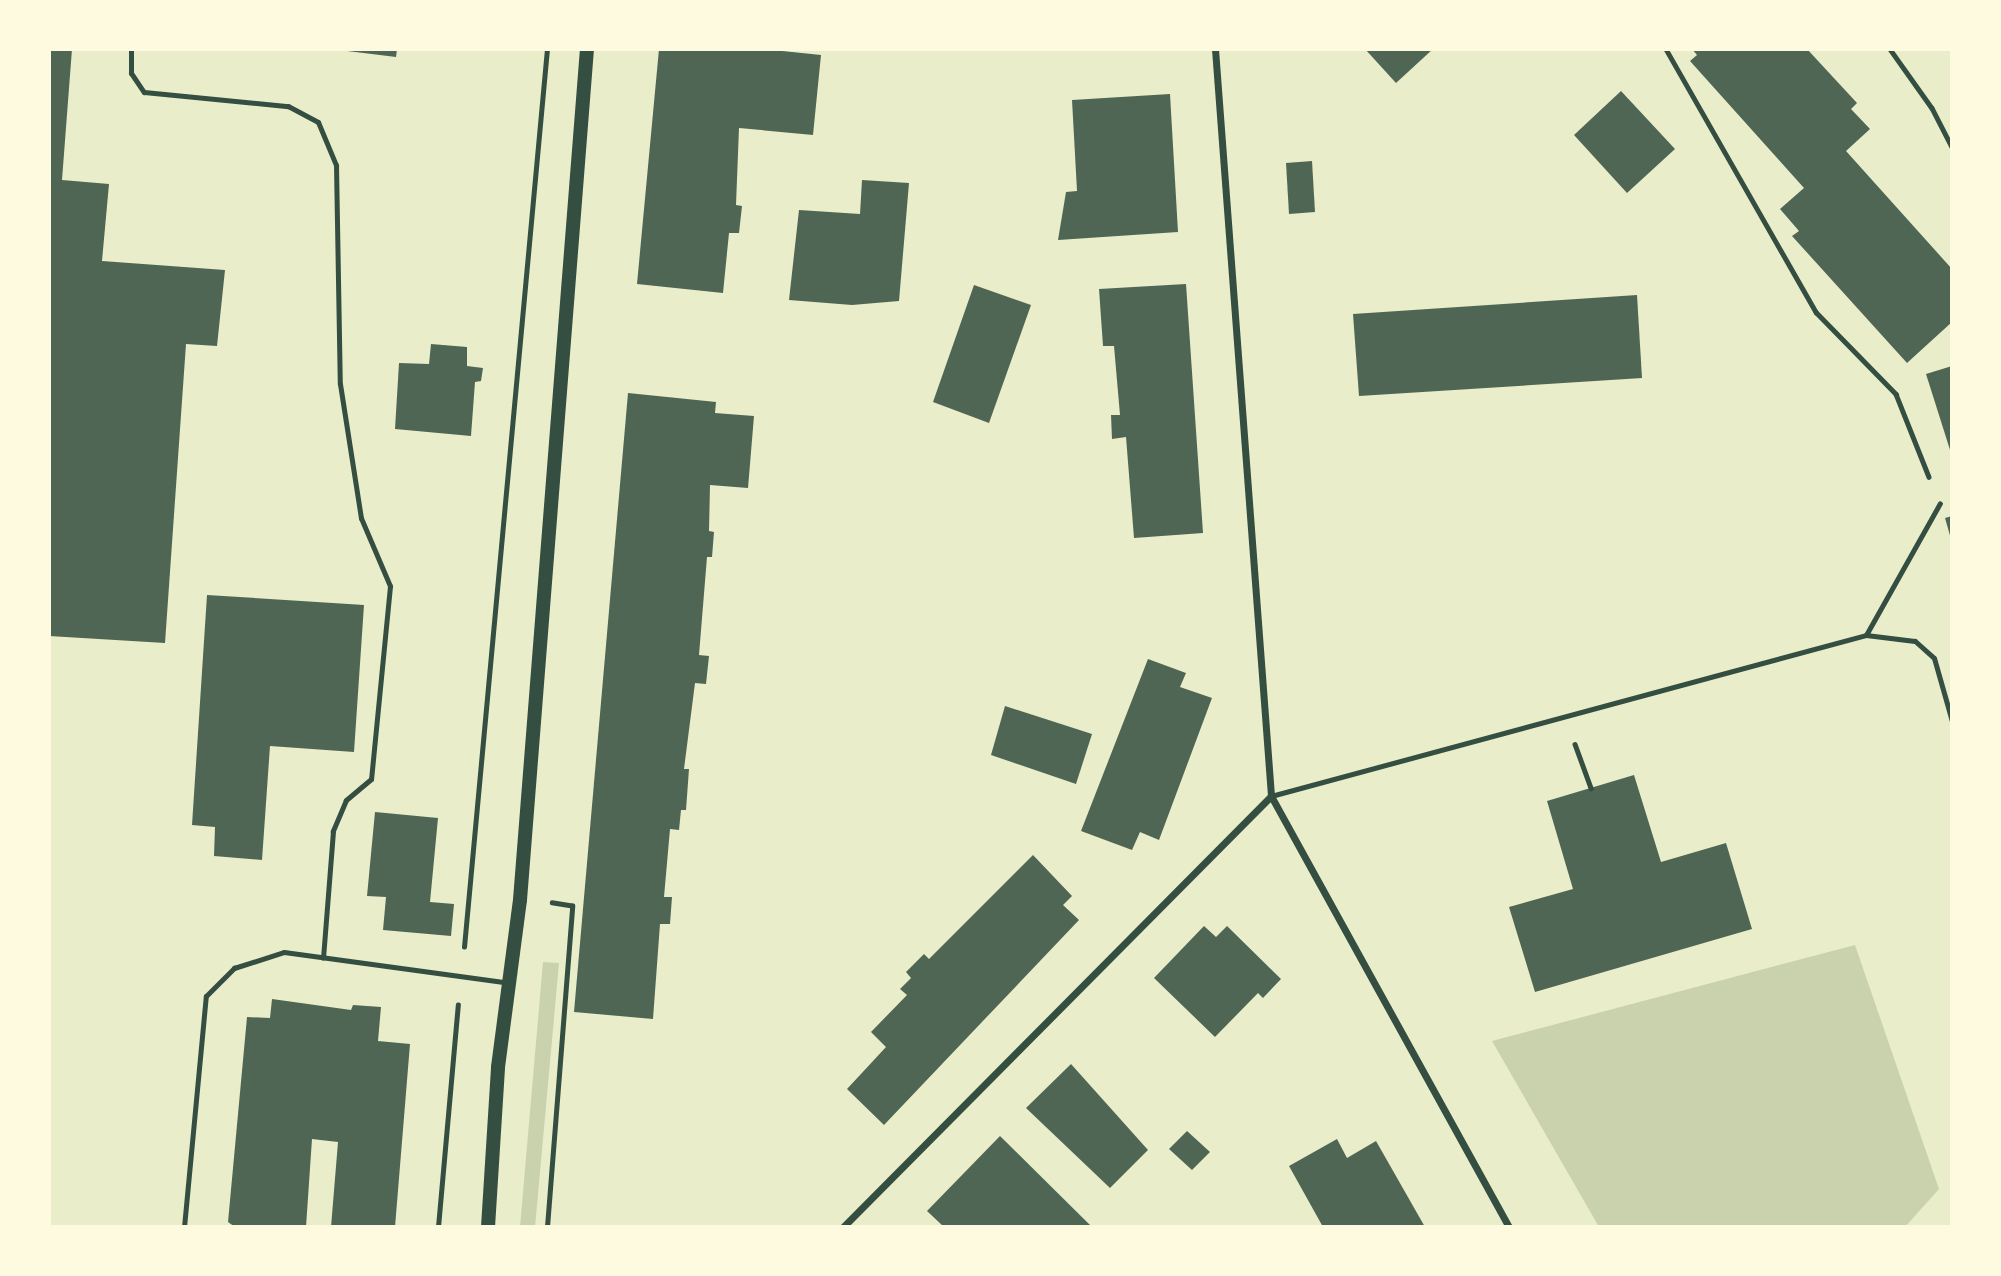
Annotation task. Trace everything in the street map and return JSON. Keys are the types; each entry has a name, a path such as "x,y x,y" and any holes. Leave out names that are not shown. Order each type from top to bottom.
{"main road":[{"path":"488,1227 498,1067 520,900 587,49"}],"street":[{"path":"1215,49 1271,796 1509,1227"},
{"path":"843,1227 1271,796"}],"lane":[{"path":"131,49 131,73 144,92 288,106 318,122 336,165 340,384 361,519 390,586 371,779 346,800 333,831 323,958"},
{"path":"1866,635 1940,502"},
{"path":"1271,796 1866,635 1915,641 1934,658 1952,721"},
{"path":"184,1227 206,996 234,968 284,952 509,983"}],"path":[{"path":"438,1227 547,49"},
{"path":"1666,49 1816,312 1896,394 1940,502"},
{"path":"1890,49 1932,108 1952,147"},
{"path":"1566,716 1591,788"},
{"path":"547,1227 572,906"}],"green space":[{"path":"1855,945 1939,1189 1905,1227 1599,1227 1492,1041"},
{"path":"543,962 559,963 535,1227 520,1227"}],"building":[{"path":"49,49 72,49 62,180 109,184 102,261 225,270 217,346 186,344 165,643 49,636"},
{"path":"331,49 397,49 396,57"},
{"path":"659,49 763,49 821,55 813,135 739,128 736,205 742,206 739,233 729,233 723,293 637,284"},
{"path":"1365,49 1433,49 1396,83"},
{"path":"1692,49 1807,49 1857,103 1851,109 1870,129 1846,151 1952,269 1952,322 1907,363 1792,236 1799,231 1780,209 1804,188 1690,61 1697,55"},
{"path":"1621,91 1675,149 1627,193 1574,135"},
{"path":"1170,94 1178,232 1058,240 1066,192 1077,191 1072,100"},
{"path":"1312,161 1315,212 1289,214 1286,163"},
{"path":"862,180 909,183 899,301 852,305 789,300 799,210 860,214"},
{"path":"1186,284 1203,533 1134,538 1126,437 1112,439 1111,415 1120,415 1114,346 1103,346 1099,289"},
{"path":"974,285 1031,305 989,423 933,402"},
{"path":"1637,295 1642,378 1359,396 1353,314"},
{"path":"431,344 467,347 467,366 483,368 481,381 475,382 471,436 395,429 399,363 429,364"},
{"path":"1952,366 1952,453 1951,453 1926,374"},
{"path":"628,393 716,402 715,413 754,416 748,488 710,485 709,531 714,532 712,557 707,557 699,655 709,656 706,684 695,683 684,769 689,769 686,810 681,810 679,830 670,829 664,897 672,897 670,924 660,924 653,1019 574,1012"},
{"path":"1952,516 1952,539 1951,539 1945,518"},
{"path":"207,595 364,605 354,752 270,746 262,860 214,856 215,827 192,825"},
{"path":"1148,659 1186,673 1180,687 1212,698 1159,840 1140,832 1132,850 1081,831"},
{"path":"1005,706 1092,734 1076,784 991,755"},
{"path":"1634,775 1661,862 1726,843 1752,929 1535,992 1509,907 1573,889 1547,801"},
{"path":"375,812 438,818 430,902 454,904 451,936 383,930 386,897 367,896"},
{"path":"1033,855 1072,896 1063,905 1079,920 884,1125 847,1089 886,1047 871,1032 907,995 900,989 911,978 906,972 924,954 929,959"},
{"path":"1204,926 1216,937 1227,926 1281,979 1263,998 1258,993 1215,1037 1154,978"},
{"path":"272,999 351,1010 353,1005 381,1007 378,1041 410,1044 395,1227 331,1227 338,1142 312,1139 306,1227 235,1227 228,1222 247,1017 270,1018"},
{"path":"1071,1064 1148,1150 1110,1188 1026,1108"},
{"path":"1187,1131 1210,1152 1192,1170 1169,1149"},
{"path":"1000,1136 1092,1227 944,1227 927,1211"},
{"path":"1337,1139 1347,1158 1376,1141 1425,1227 1323,1227 1289,1166"}]}
